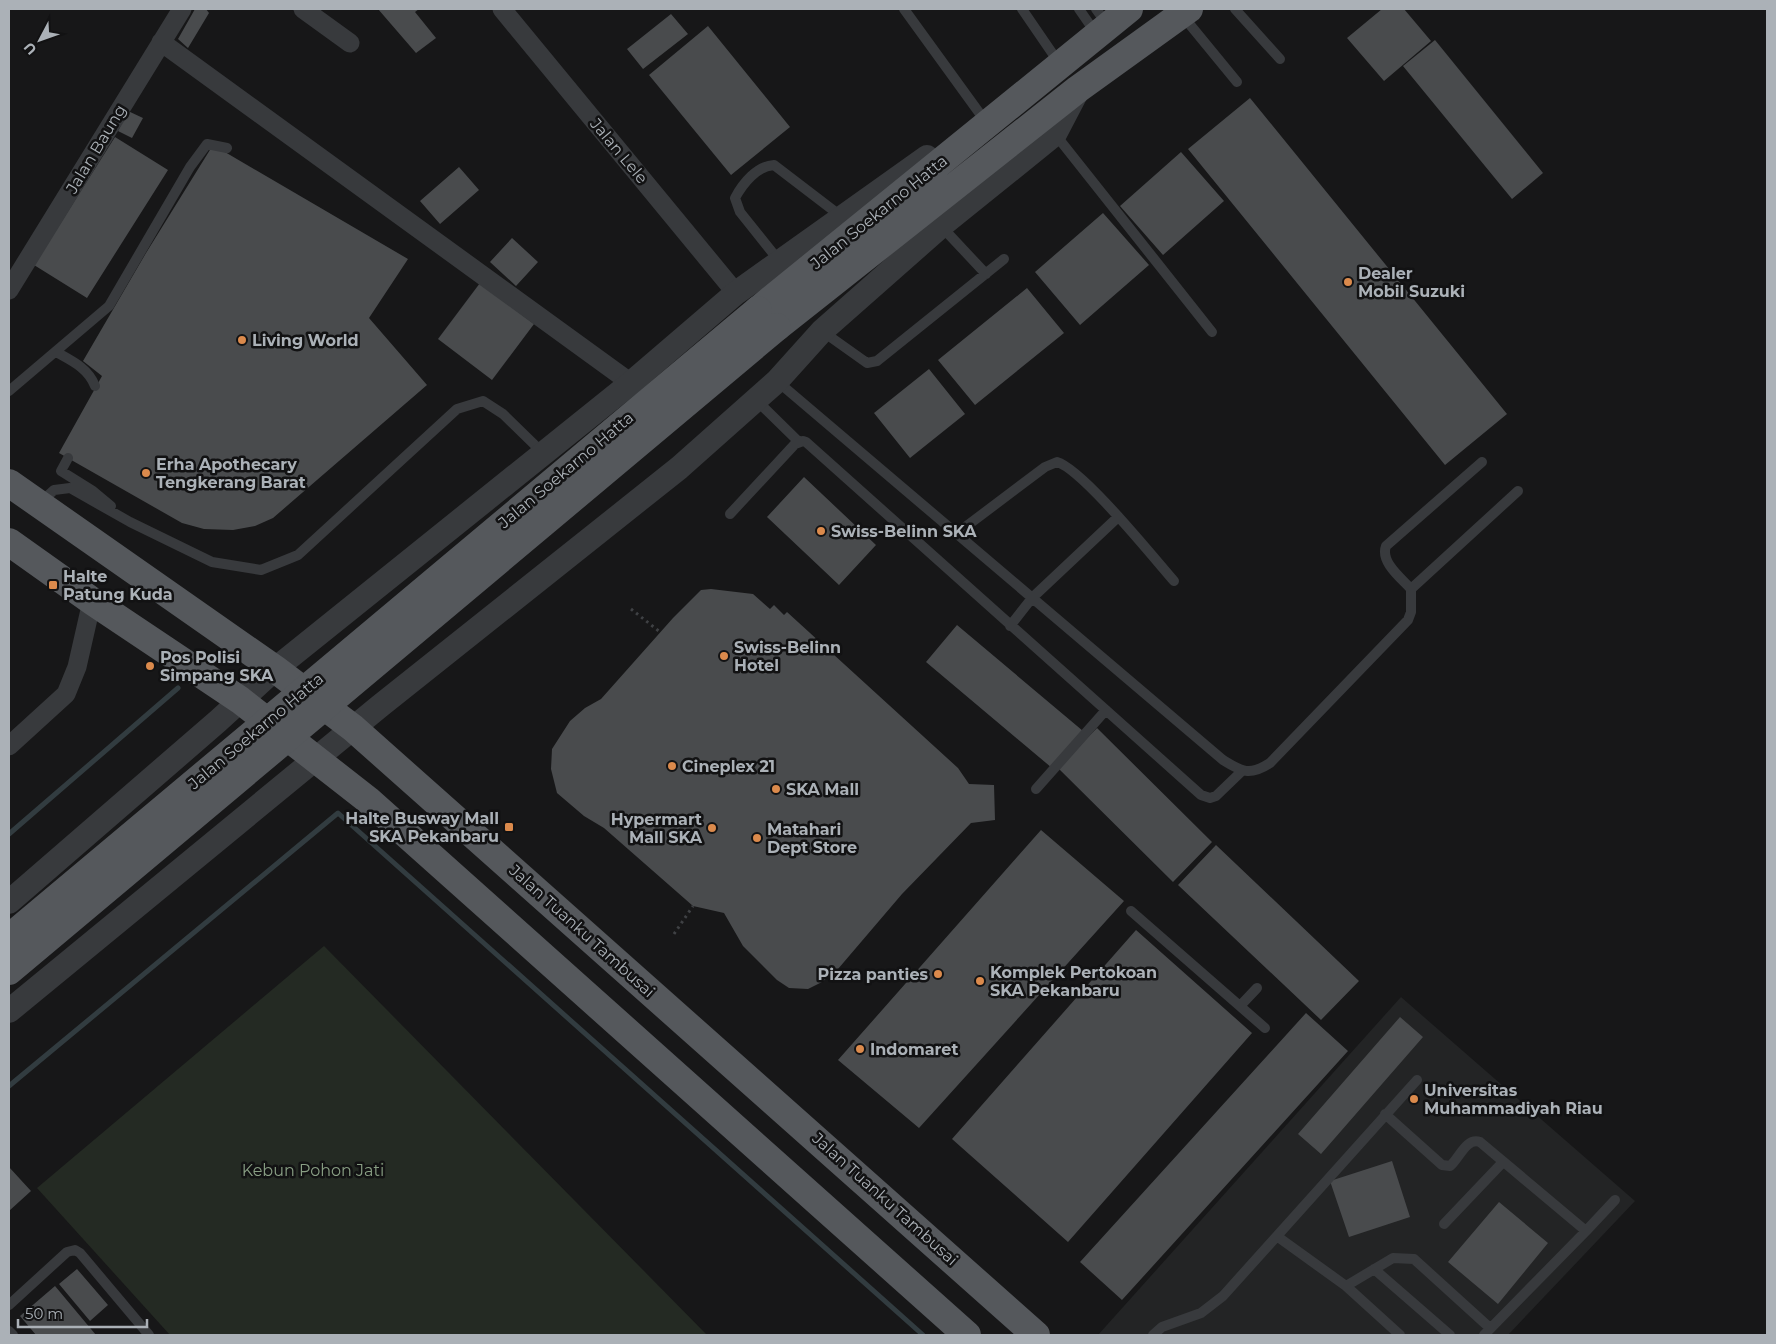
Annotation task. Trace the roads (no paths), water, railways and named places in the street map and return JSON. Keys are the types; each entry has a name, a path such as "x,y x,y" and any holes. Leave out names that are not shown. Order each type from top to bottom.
{"main road":[{"name":"Jalan Soekarno Hatta","path":"9,971 768,318 1088,36 1129,9"},
{"name":"Jalan Soekarno Hatta","path":"9,938 768,318 1185,12"},
{"name":"Jalan Tuanku Tambusai","path":"9,483 275,669 354,728 1036,1335"},
{"path":"9,542 92,601 240,700 317,758 368,800 967,1335"},
{"path":"275,669 317,758"},
{"path":"240,700 354,728"}],"street":[{"name":"Jalan Baung","path":"9,290 182,9"},
{"path":"303,9 350,44"},
{"name":"Jalan Lele","path":"502,9 736,293"},
{"path":"9,902 218,721 275,669 631,382 736,293 983,118 1088,36"},
{"path":"161,42 631,382"},
{"name":"Jalan Soekarno Hatta","path":"9,1011 354,728 679,468 777,381 822,331 941,226 1055,134 1078,89"},
{"path":"9,746 66,694 77,667 92,601"},
{"path":"59,860 112,926"}],"lane":[{"path":"904,9 983,118"},
{"path":"1022,9 1088,36"},
{"path":"1079,9 1088,36"},
{"path":"1236,9 1280,59"},
{"path":"1185,12 1237,82"},
{"path":"1055,134 1212,332"},
{"path":"9,391 109,306 190,167 207,144 226,148"},
{"path":"780,262 740,212 735,198 740,188 764,166 774,165 842,218"},
{"path":"941,226 986,274"},
{"path":"822,331 863,360 871,363 877,361 1004,259"},
{"path":"56,352 84,368 92,376 96,386"},
{"path":"777,381 1222,760 1242,771 1251,772 1270,763 1408,620 1411,612 1411,589 1386,560 1384,553 1386,546 1482,462"},
{"path":"756,400 800,442 806,442 1010,626 1206,798 1216,796 1242,771"},
{"path":"39,504 54,490 70,488 130,522 212,562 261,570 298,556 457,409 483,401 502,414 543,453"},
{"path":"730,514 800,442"},
{"path":"68,458 61,471 93,491 130,522"},
{"path":"956,534 1045,467 1057,462 1070,469 1174,581"},
{"path":"1411,589 1518,491"},
{"path":"1010,626 1032,598 1117,518"},
{"path":"1036,789 1106,710"},
{"path":"1131,911 1265,1028"},
{"path":"1240,1006 1257,988"},
{"path":"1153,1335 1162,1328 1201,1313 1223,1296 1417,1080"},
{"path":"1385,1114 1442,1165 1450,1166 1469,1143 1476,1140 1586,1231"},
{"path":"1444,1224 1503,1162"},
{"path":"1346,1286 1393,1258 1414,1259 1487,1332 1615,1200"},
{"path":"1278,1237 1346,1286 1400,1335"},
{"path":"9,1304 67,1252 75,1250 148,1335"},
{"path":"1374,1269 1450,1335"},
{"path":"9,1331 13,1335"}],"waterway":[{"path":"9,834 178,688"},
{"path":"9,1086 338,813 923,1335"}],"place":[{"name":"Dealer Mobil Suzuki","path":"1348,282"},
{"name":"Living World","path":"242,340"},
{"name":"Erha Apothecary Tengkerang Barat","path":"146,473"},
{"name":"Swiss-Belinn SKA","path":"821,531"},
{"name":"Halte Patung Kuda","path":"53,585"},
{"name":"Swiss-Belinn Hotel","path":"724,656"},
{"name":"Pos Polisi Simpang SKA","path":"150,666"},
{"name":"Cineplex 21","path":"672,766"},
{"name":"SKA Mall","path":"776,789"},
{"name":"Halte Busway Mall SKA Pekanbaru","path":"509,827"},
{"name":"Hypermart Mall SKA","path":"712,828"},
{"name":"Matahari Dept Store","path":"757,838"},
{"name":"Pizza panties","path":"938,974"},
{"name":"Komplek Pertokoan SKA Pekanbaru","path":"980,981"},
{"name":"Indomaret","path":"860,1049"},
{"name":"Universitas Muhammadiyah Riau","path":"1414,1099"}],"park label":[{"name":"Kebun Pohon Jati","path":"313,1170"}]}
